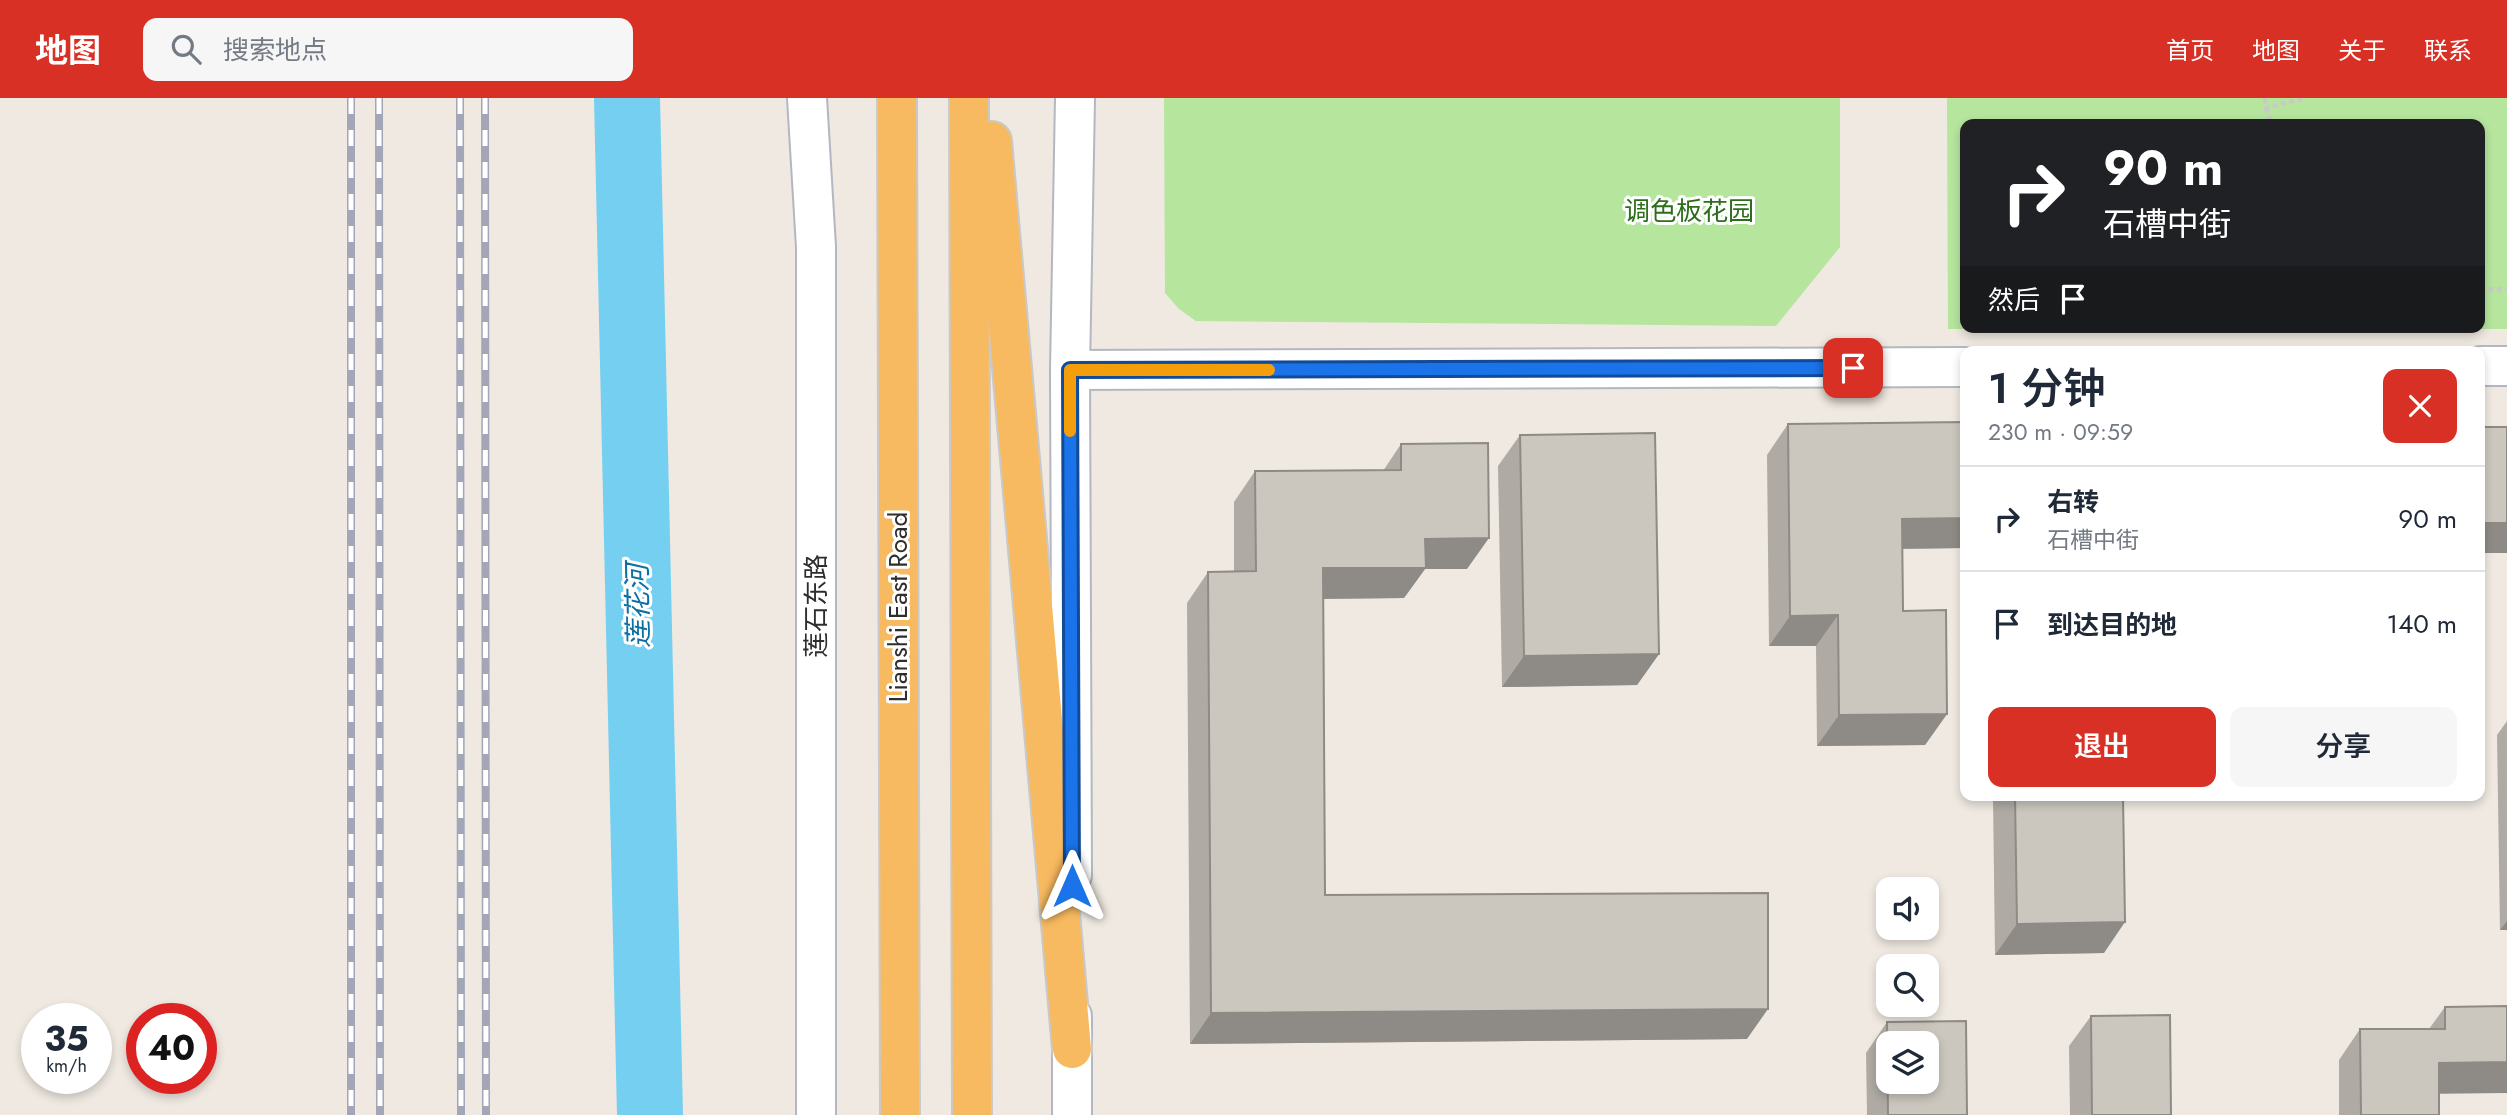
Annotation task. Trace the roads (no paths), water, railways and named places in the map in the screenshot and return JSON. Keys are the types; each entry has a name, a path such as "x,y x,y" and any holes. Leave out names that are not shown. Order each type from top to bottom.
{"highway":[{"name":"Lianshi East Road","path":"897,98 900,1115"},
{"path":"970,98 972,1115"},
{"path":"988,98 1072,1049"}],"street":[{"name":"莲石东路","path":"807,98 816,247 816,1115"},
{"path":"1072,1115 1070,370 1075,98"},
{"path":"2485,366 2507,366"},
{"path":"1070,370 1960,367"}],"waterway":[{"name":"莲花河","path":"627,98 650,1115"}],"railway":[{"path":"351,98 351,1115"},
{"path":"379,98 380,1115"},
{"path":"460,98 461,1115"},
{"path":"485,98 486,1115"}],"park label":[{"name":"调色板花园","path":"1689,211"}]}
